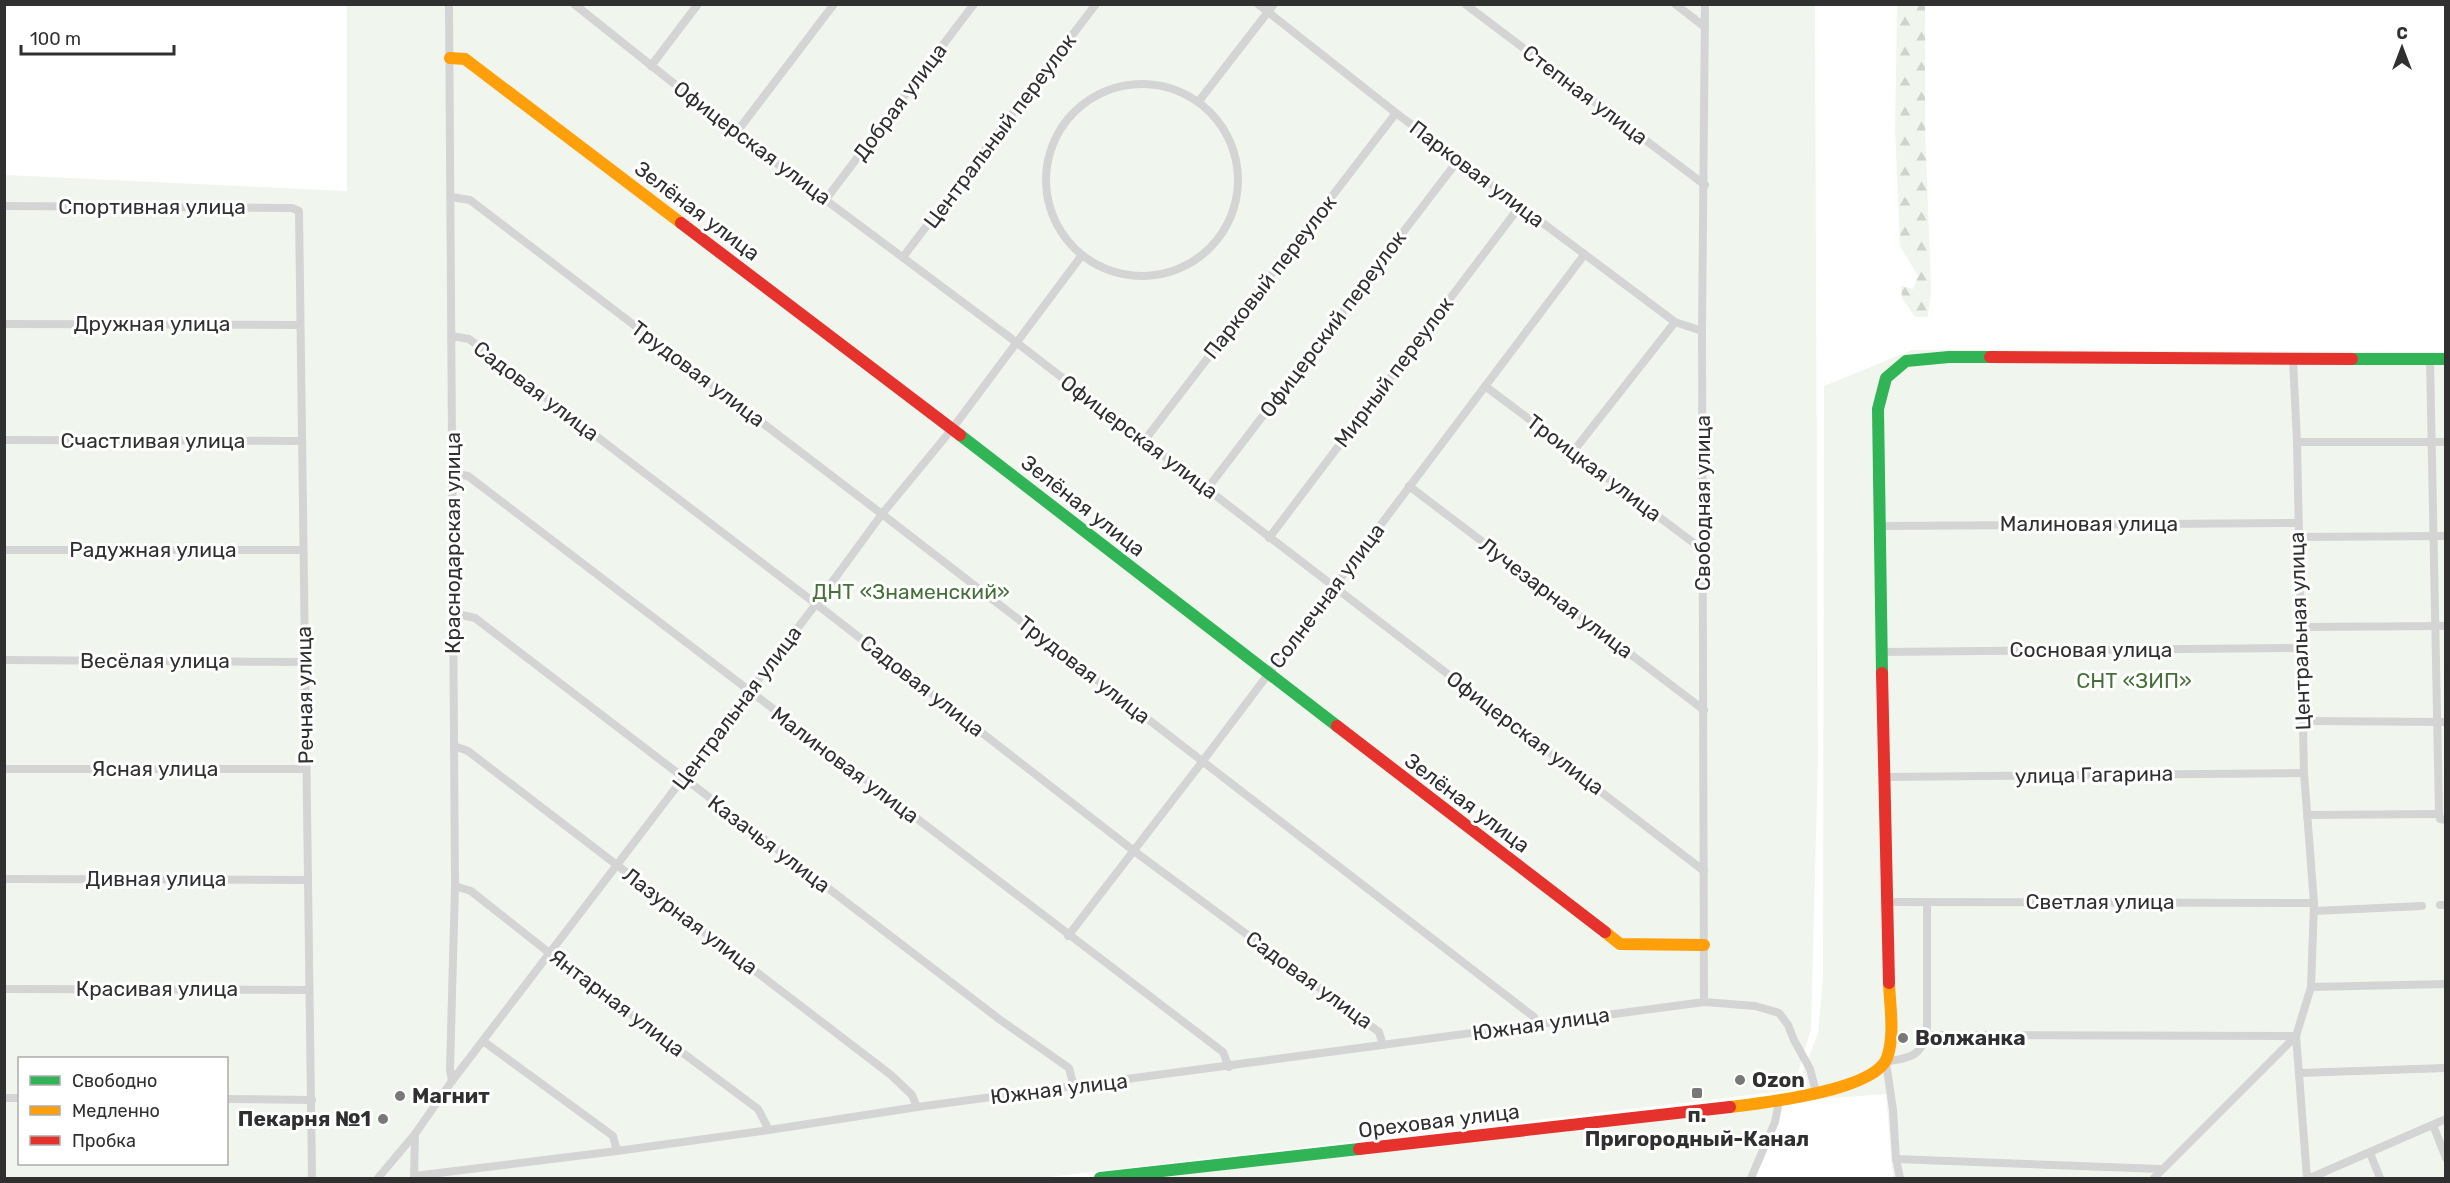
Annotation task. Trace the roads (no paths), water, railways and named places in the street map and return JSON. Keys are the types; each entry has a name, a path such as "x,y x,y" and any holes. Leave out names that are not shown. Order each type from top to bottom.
{"street":[{"name":"Краснодарская улица","path":"449,4 455,886 450,1068 452,1081"},
{"name":"Офицерская улица","path":"574,4 736,133 1016,342 1704,871"},
{"path":"651,66 698,4"},
{"path":"736,133 834,4"},
{"name":"Добрая улица","path":"826,199 974,4"},
{"name":"Центральный переулок","path":"903,257 1096,4"},
{"name":"Парковая улица","path":"1258,4 1271,8 1396,113 1584,255 1675,322 1702,332"},
{"name":"Степная улица","path":"1465,4 1705,185"},
{"path":"1675,4 1705,27"},
{"name":"Свободная улица","path":"1704,1002 1702,332 1705,4"},
{"path":"1199,101 1271,8"},
{"name":"Зелёная улица","path":"450,58 465,59 952,429 1268,675 1620,944 1704,945"},
{"path":"1130,84 1161,85 1199,101 1224,128 1236,155 1239,184 1233,212 1220,237 1199,257 1174,271 1146,276 1117,273 1082,255 1057,225 1047,195 1047,164 1056,135 1075,110 1100,93 1130,84"},
{"name":"Парковый переулок","path":"1144,441 1396,113"},
{"name":"Офицерский переулок","path":"1207,489 1459,159"},
{"name":"Трудовая улица","path":"451,197 470,200 882,514 1534,1017 1537,1025"},
{"name":"Спортивная улица","path":"4,206 292,208 299,211"},
{"name":"Мирный переулок","path":"1269,538 1520,206"},
{"name":"Речная улица","path":"299,211 312,1179"},
{"name":"Центральная улица","path":"378,1179 415,1134 452,1081 618,866 882,514 952,429 1082,255"},
{"name":"Солнечная улица","path":"1068,936 1584,255"},
{"path":"1572,453 1675,322"},
{"name":"Дружная улица","path":"4,324 299,325"},
{"name":"Садовая улица","path":"452,336 469,339 1134,851 1379,1032 1383,1046"},
{"path":"1900,1179 1886,1062 1891,1041 1886,902 1878,409 1886,378 1906,361 1948,357 2445,359"},
{"name":"Центральная улица","path":"2293,358 2304,773 2314,907 2311,987 2296,1036"},
{"path":"2307,814 2442,817 2430,359"},
{"name":"Троицкая улица","path":"1485,386 1704,550"},
{"name":"Счастливая улица","path":"4,440 301,441"},
{"path":"2297,442 2445,442"},
{"name":"Малиновая улица","path":"453,473 468,476 1223,1052 1229,1067"},
{"name":"Лучезарная улица","path":"1409,486 1704,711"},
{"name":"Малиновая улица","path":"1881,526 2297,523"},
{"path":"2297,537 2445,536"},
{"name":"Радужная улица","path":"4,550 302,550"},
{"name":"Казачья улица","path":"453,613 475,618 999,1018 1069,1068 1074,1087"},
{"path":"2300,627 2445,626"},
{"name":"Сосновая улица","path":"1882,652 2301,648"},
{"name":"Весёлая улица","path":"4,660 304,662"},
{"path":"2303,721 2441,722"},
{"name":"Лазурная улица","path":"454,746 468,751 891,1075 912,1095 918,1107"},
{"name":"Ясная улица","path":"4,769 306,770"},
{"name":"улица Гагарина","path":"1885,777 2304,773"},
{"name":"Дивная улица","path":"4,879 308,880"},
{"name":"Янтарная улица","path":"455,886 471,891 758,1109 769,1130"},
{"name":"Светлая улица","path":"1886,902 2314,907 2422,906"},
{"path":"1886,1062 1914,1056 1922,1047 1927,1035 1927,902"},
{"path":"2311,987 2445,984"},
{"name":"Красивая улица","path":"4,989 309,990"},
{"name":"Южная улица","path":"414,1177 1704,1002 1755,1006 1779,1013 1788,1025 1810,1069 1815,1092"},
{"path":"1927,1035 2296,1036"},
{"path":"2296,1036 2309,1179 2445,1119"},
{"path":"2154,1179 2161,1169 2296,1036"},
{"path":"483,1041 613,1136 617,1151"},
{"name":"Ореховая улица","path":"1101,1178 1779,1101 1868,1076 1886,1062"},
{"path":"2299,1073 2445,1068"},
{"path":"228,1099 312,1100"},
{"path":"1751,1179 1775,1122 1779,1101"},
{"path":"2433,1125 2445,1158"},
{"path":"414,1177 415,1134"},
{"path":"2370,1153 2380,1179"},
{"path":"1896,1159 2161,1169"}],"place":[{"name":"Волжанка","path":"1903,1038"},
{"name":"Ozon","path":"1740,1080"},
{"name":"п. Пригородный-Канал","path":"1697,1093"},
{"name":"Магнит","path":"400,1096"},
{"name":"Пекарня №1","path":"383,1119"}],"park label":[{"name":"ДНТ «Знаменский»","path":"911,592"},
{"name":"СНТ «ЗИП»","path":"2134,681"}]}
